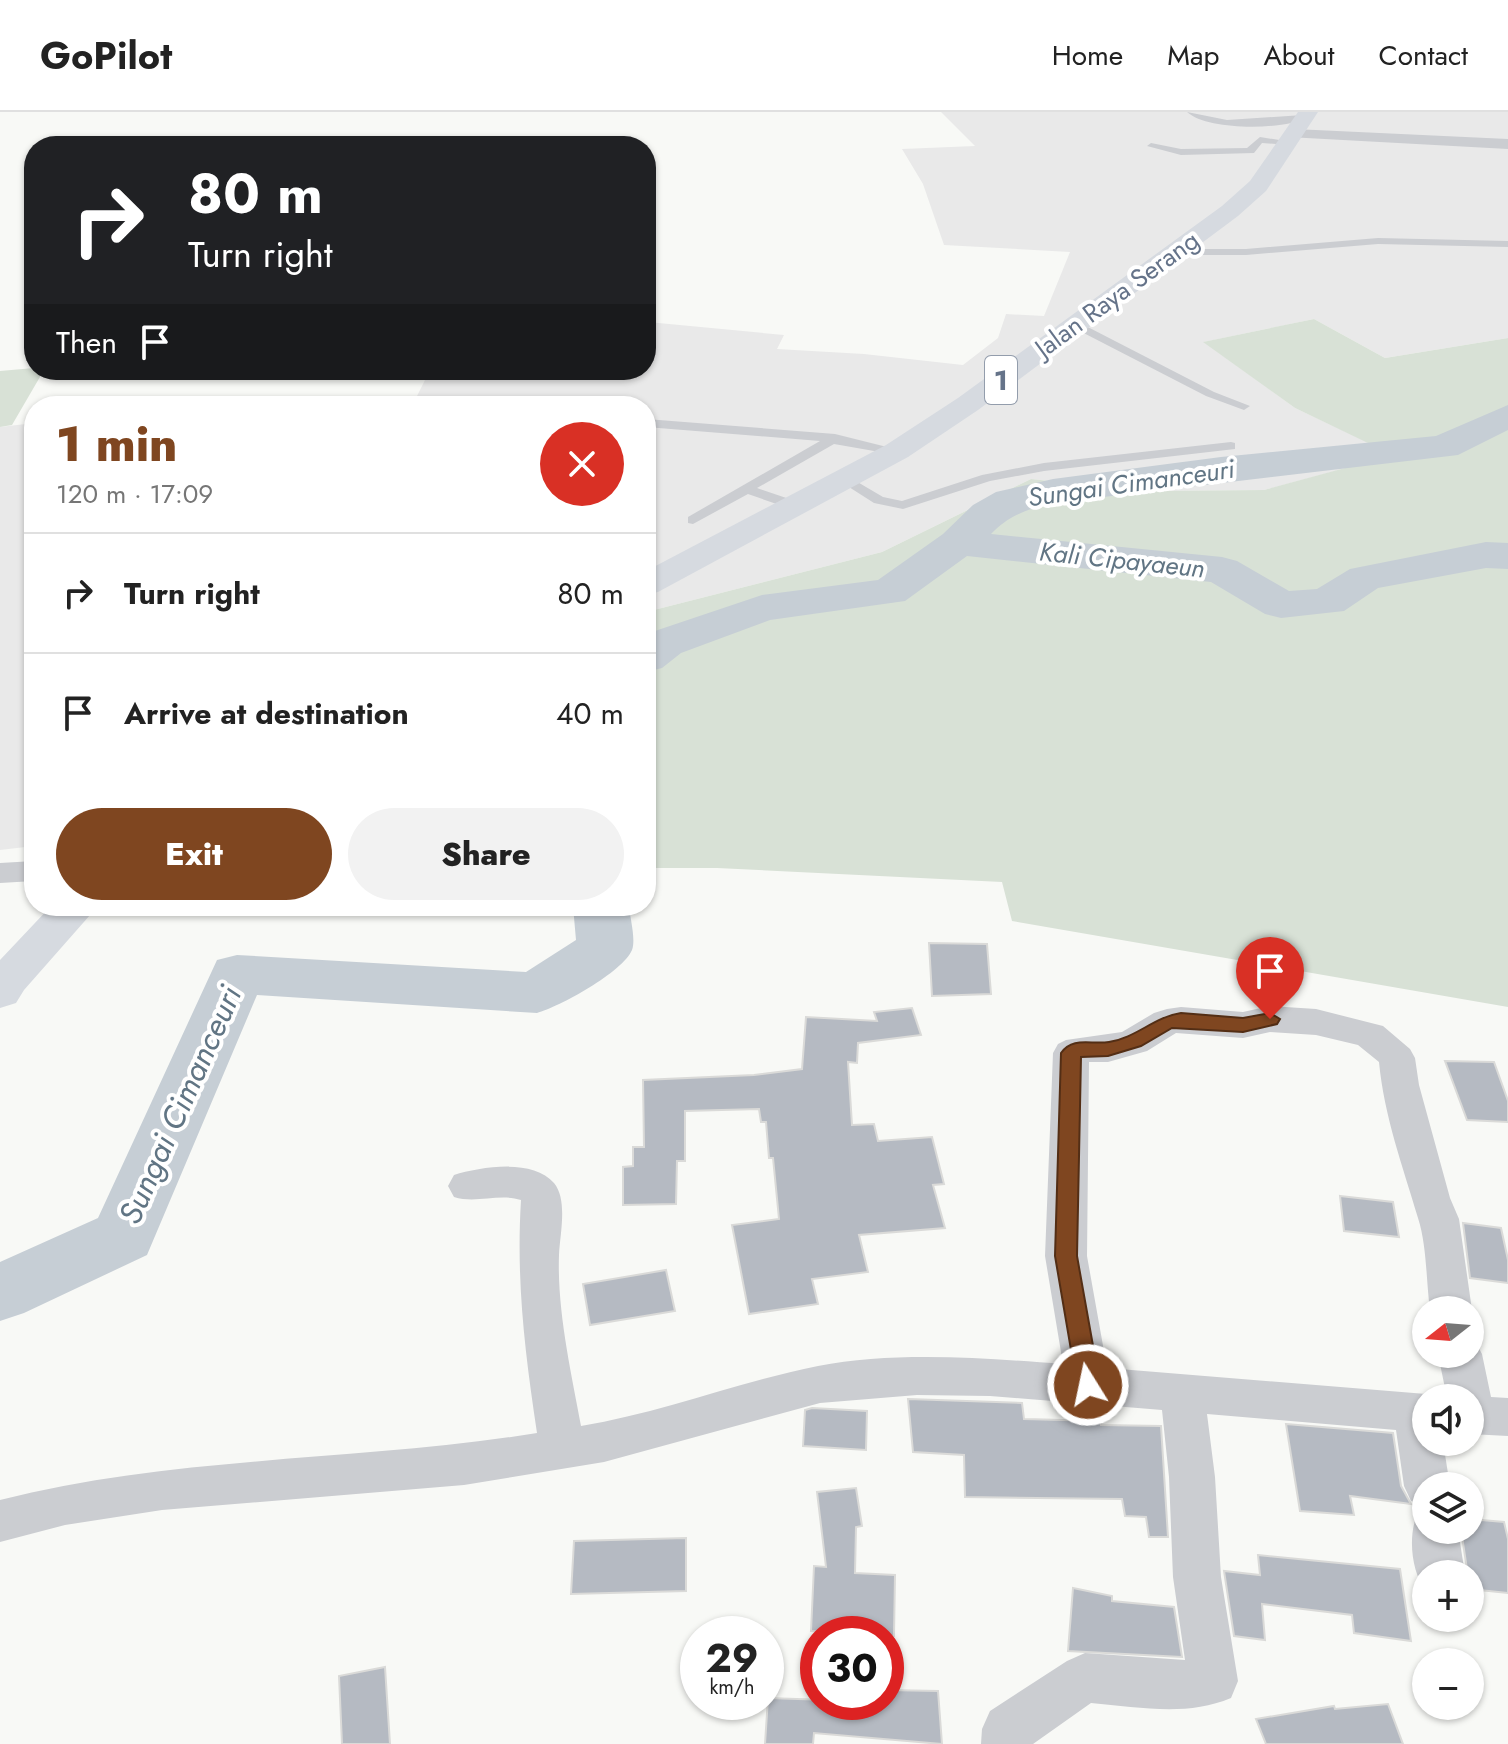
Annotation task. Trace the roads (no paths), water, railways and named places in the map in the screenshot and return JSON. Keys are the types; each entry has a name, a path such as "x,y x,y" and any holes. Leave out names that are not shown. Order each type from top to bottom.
{"highway":[{"name":"Jalan Raya Serang","path":"656,580 897,451 968,404 1176,252 1258,186 1288,135"},
{"path":"0,992 8,979 67,916"}],"street":[{"path":"1288,135 1508,144"},
{"path":"0,873 24,872"},
{"path":"1088,1385 1066,1256 1071,1053 1079,1049 1108,1049 1134,1042 1167,1022 1181,1020 1243,1025 1270,1019 1316,1022 1370,1035 1383,1044 1397,1058 1400,1085 1430,1198 1439,1219 1449,1296"},
{"path":"468,1186 522,1183 536,1187 541,1195 538,1262 545,1343 562,1449"},
{"path":"0,1521 65,1504 162,1489 464,1465 604,1442 820,1384 917,1376 1088,1385 1412,1412"},
{"path":"1007,1744 1008,1729 1085,1678 1177,1686 1213,1681 1197,1577 1192,1477 1182,1395"}],"lane":[{"path":"1191,112 1195,117 1213,122 1288,135"},
{"path":"1151,146 1181,152 1288,135"},
{"path":"1176,252 1220,256 1393,241 1508,244"},
{"path":"1076,325 1210,394 1244,406"},
{"path":"656,424 835,438 897,451"},
{"path":"693,520 835,438"},
{"path":"844,480 879,500 903,505 987,478 1044,467 1231,446"},
{"path":"747,489 796,506"}],"waterway":[{"name":"Sungai Cimanceuri","path":"958,543 987,514 1010,501 1053,491 1221,469 1444,447 1508,416"},
{"name":"Sungai Cimanceuri","path":"656,650 665,643 762,608 890,592 958,543"},
{"name":"Kali Cipayaeun","path":"958,543 1222,570 1281,605 1328,602 1365,578 1486,555 1508,556"},
{"name":"Sungai Cimanceuri","path":"0,1293 123,1236 237,974 537,993 605,948 602,916"}]}
